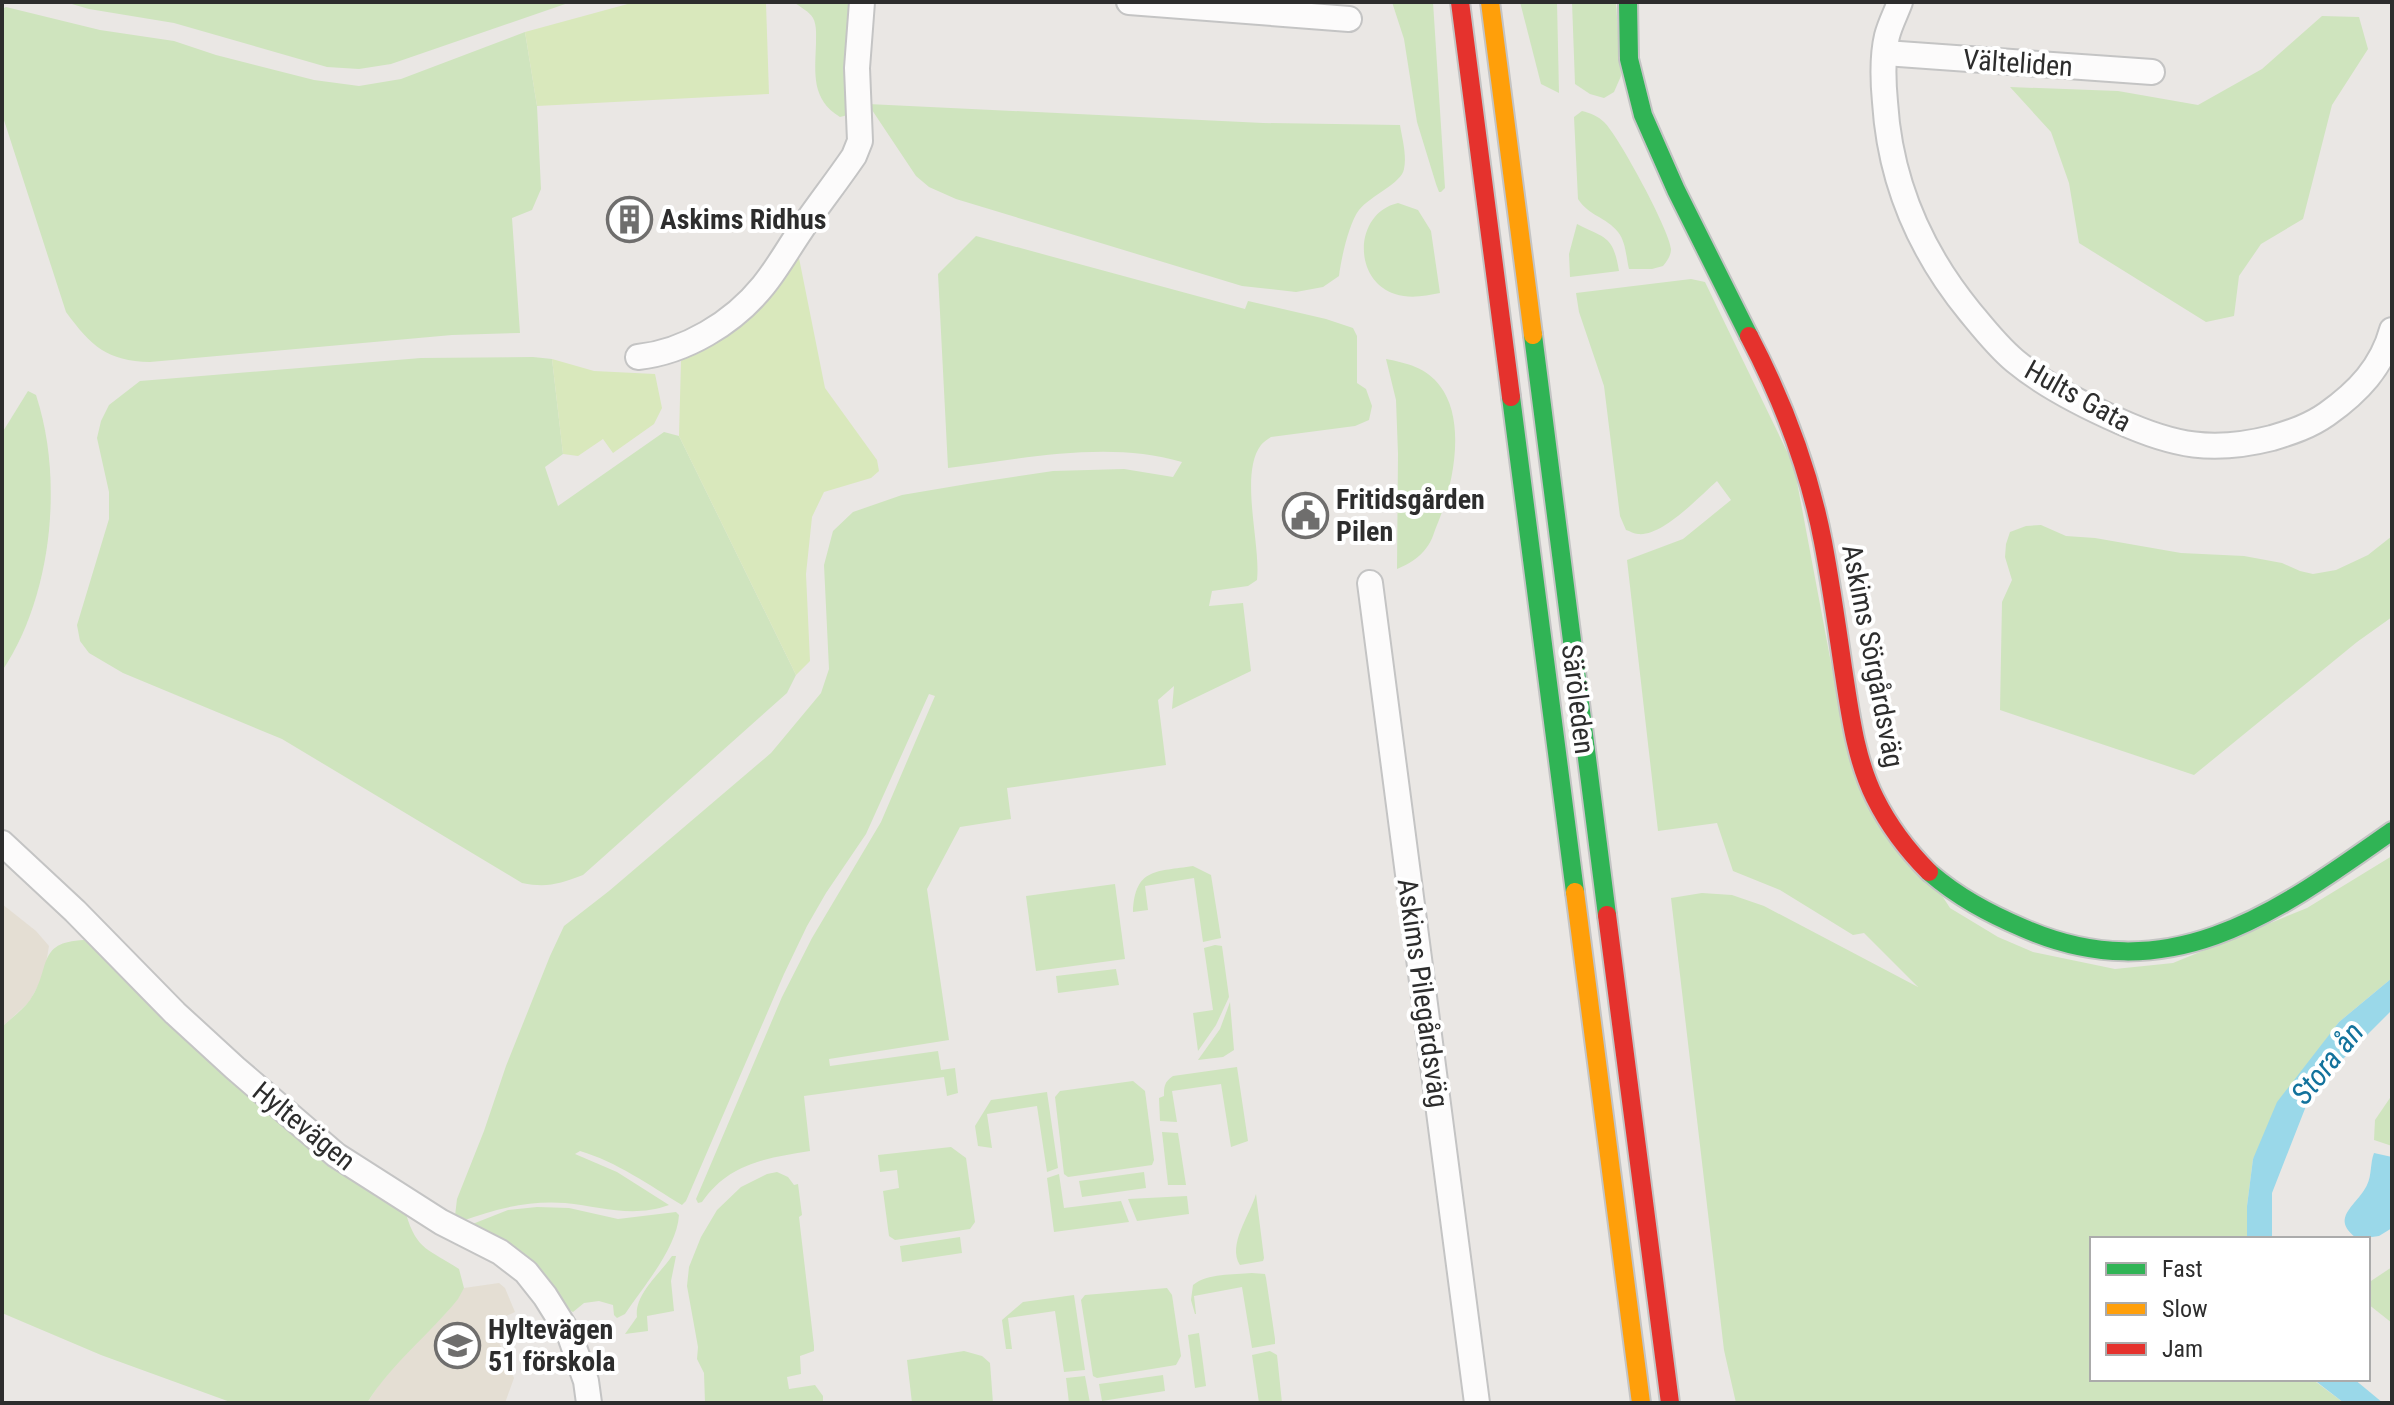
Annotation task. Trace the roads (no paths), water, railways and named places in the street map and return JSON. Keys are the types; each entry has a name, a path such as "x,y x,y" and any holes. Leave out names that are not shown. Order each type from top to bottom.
{"main road":[{"name":"Säröleden","path":"1460,2 1641,1403"},
{"name":"Säröleden","path":"1490,2 1670,1403"},
{"name":"Askims Sörgårdsväg","path":"1628,2 1629,64 1644,117 1713,267 1779,399 1806,465 1865,775 1887,823 1923,867 1959,897 2019,930 2075,948 2124,954 2151,953 2204,942 2267,915 2392,831"}],"street":[{"path":"638,357 672,350 700,337 748,303 769,278 854,156 860,141 857,68 862,2"},
{"path":"1129,2 1349,19"},
{"name":"Hults Gata","path":"1900,2 1887,37 1884,87 1892,158 1908,211 1922,240 1962,302 1992,339 2045,383 2094,410 2167,441 2195,446 2235,446 2282,435 2313,423 2353,394 2375,368 2392,330"},
{"name":"Välteliden","path":"1885,53 2152,72"},
{"name":"Askims Pilegårdsväg","path":"1370,583 1477,1403"},
{"name":"Hyltevägen","path":"2,843 75,911 175,1013 326,1148 441,1222 500,1252 526,1272 570,1336 586,1381 589,1403"}],"water":[{"name":"Stora ån","path":"2392,978 2392,1010 2344,1058 2308,1101 2272,1193 2272,1237 2247,1237 2253,1159 2277,1102 2339,1022"},
{"path":"2374,1153 2392,1157 2392,1228 2379,1236 2355,1237 2345,1225 2345,1218 2367,1185"},
{"path":"2316,1381 2356,1381 2383,1403 2344,1403"}],"place":[{"name":"Askims Ridhus","path":"629,219"},
{"name":"Fritidsgården Pilen","path":"1305,515"},
{"name":"Hyltevägen 51 förskola","path":"457,1345"}]}
